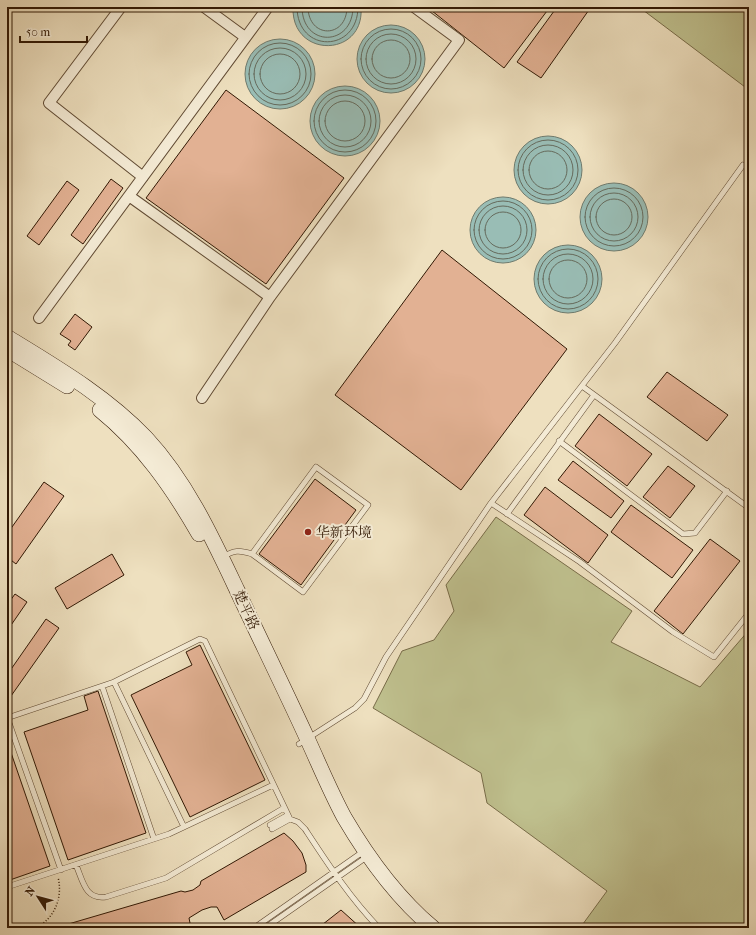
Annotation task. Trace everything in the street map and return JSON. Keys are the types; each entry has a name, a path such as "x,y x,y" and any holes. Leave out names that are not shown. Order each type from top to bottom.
{"main road":[{"name":"楚平路","path":"7,337 48,361 99,396 146,438 174,474 197,510 222,558 303,742 336,822 363,856 402,898 433,928"},
{"name":"楚平路","path":"7,349 74,391 107,416 138,446 167,481 190,518 214,563 303,742"},
{"name":"楚平路","path":"363,856 382,889 420,928"}],"street":[{"path":"121,7 49,103 143,177"},
{"path":"204,7 245,37"},
{"path":"39,318 268,7"},
{"path":"202,398 270,297 459,40 414,7"},
{"path":"129,196 270,297"}],"lane":[{"path":"303,742 355,708 364,699 386,657 491,503 616,343 743,165"},
{"path":"582,386 749,508"},
{"path":"506,514 594,395"},
{"path":"559,441 683,534 695,533 727,492"},
{"path":"222,558 236,551 252,554 303,592 368,505 316,467 252,554"},
{"path":"491,503 580,562 673,632 714,657 749,613"},
{"path":"59,870 7,718 114,682 200,639 205,641 289,817 303,827 337,878 378,928"},
{"path":"114,682 184,827"},
{"path":"102,686 154,839"},
{"path":"7,887 154,839 184,827 273,785"},
{"path":"76,865 89,893 96,898 106,897 166,878 284,808"},
{"path":"271,827 289,817"},
{"path":"254,928 334,873 363,856"},
{"path":"265,928 337,878 363,856"},
{"path":"212,928 226,928"}],"path":[{"path":"36,928 50,917 59,899 59,870"}],"green space":[{"path":"639,7 749,7 749,90"},
{"path":"496,517 632,611 611,642 700,687 749,630 749,928 580,928 607,891 487,803 481,773 373,708 402,651 434,640 454,611 446,585"}],"water":[{"path":"293,7 361,7 359,24 352,36 341,43 328,46 315,43 303,36 296,24"},
{"path":"384,25 398,25 410,30 420,40 425,52 425,66 420,78 410,88 398,93 384,93 372,88 362,78 357,66 357,52 362,40 372,30"},
{"path":"280,39 293,42 305,49 312,61 315,74 312,87 305,99 293,106 280,109 267,106 255,99 248,87 245,74 248,61 255,49 267,42"},
{"path":"345,86 358,89 370,96 377,108 380,121 377,134 370,146 358,153 345,156 332,153 320,146 313,134 310,121 313,108 320,96 332,89"},
{"path":"548,136 561,139 572,146 579,157 582,170 579,183 572,194 561,201 548,204 535,201 524,194 517,183 514,170 517,157 524,146 535,139"},
{"path":"614,183 627,186 638,193 645,204 648,217 645,230 638,241 627,248 614,251 601,248 590,241 583,230 580,217 583,204 590,193 601,186"},
{"path":"503,197 516,200 526,207 533,217 536,230 533,243 526,253 516,260 503,263 490,260 480,253 473,243 470,230 473,217 480,207 490,200"},
{"path":"568,245 581,248 592,255 599,266 602,279 599,292 592,303 581,310 568,313 555,310 544,303 537,292 534,279 537,266 544,255 555,248"}],"building":[{"path":"427,7 550,7 504,68"},
{"path":"557,7 591,7 541,78 517,62"},
{"path":"226,90 344,178 266,284 146,198"},
{"path":"111,179 123,188 83,244 71,235"},
{"path":"67,181 79,190 39,245 27,236"},
{"path":"442,250 567,349 461,490 335,395"},
{"path":"75,314 92,327 75,350 68,345 71,341 60,334"},
{"path":"667,372 728,415 707,441 647,397"},
{"path":"599,414 652,454 627,486 575,446"},
{"path":"573,461 624,501 611,518 558,480"},
{"path":"668,466 695,486 670,518 643,497"},
{"name":"华新环境","path":"315,479 356,510 301,585 259,554"},
{"path":"44,482 64,496 16,564 7,557 7,534"},
{"path":"545,487 608,535 588,563 524,515"},
{"path":"631,505 693,550 672,578 611,532"},
{"path":"710,539 740,561 683,634 654,611"},
{"path":"112,554 124,575 67,609 55,588"},
{"path":"15,594 27,602 7,631 7,605"},
{"path":"46,619 59,628 11,696 7,693 7,675"},
{"path":"200,645 265,780 190,817 131,695 192,665 186,652"},
{"path":"98,691 146,833 68,860 24,732 88,710 84,696"},
{"path":"7,741 50,866 7,881"},
{"path":"284,833 293,841 302,853 306,865 306,872 224,920 217,907 211,907 202,910 189,918 191,928 65,928 65,925 181,891 185,892 193,890 200,885 201,881"},
{"path":"341,910 361,928 318,928"}],"place":[{"name":"华新环境","path":"308,532"}]}
